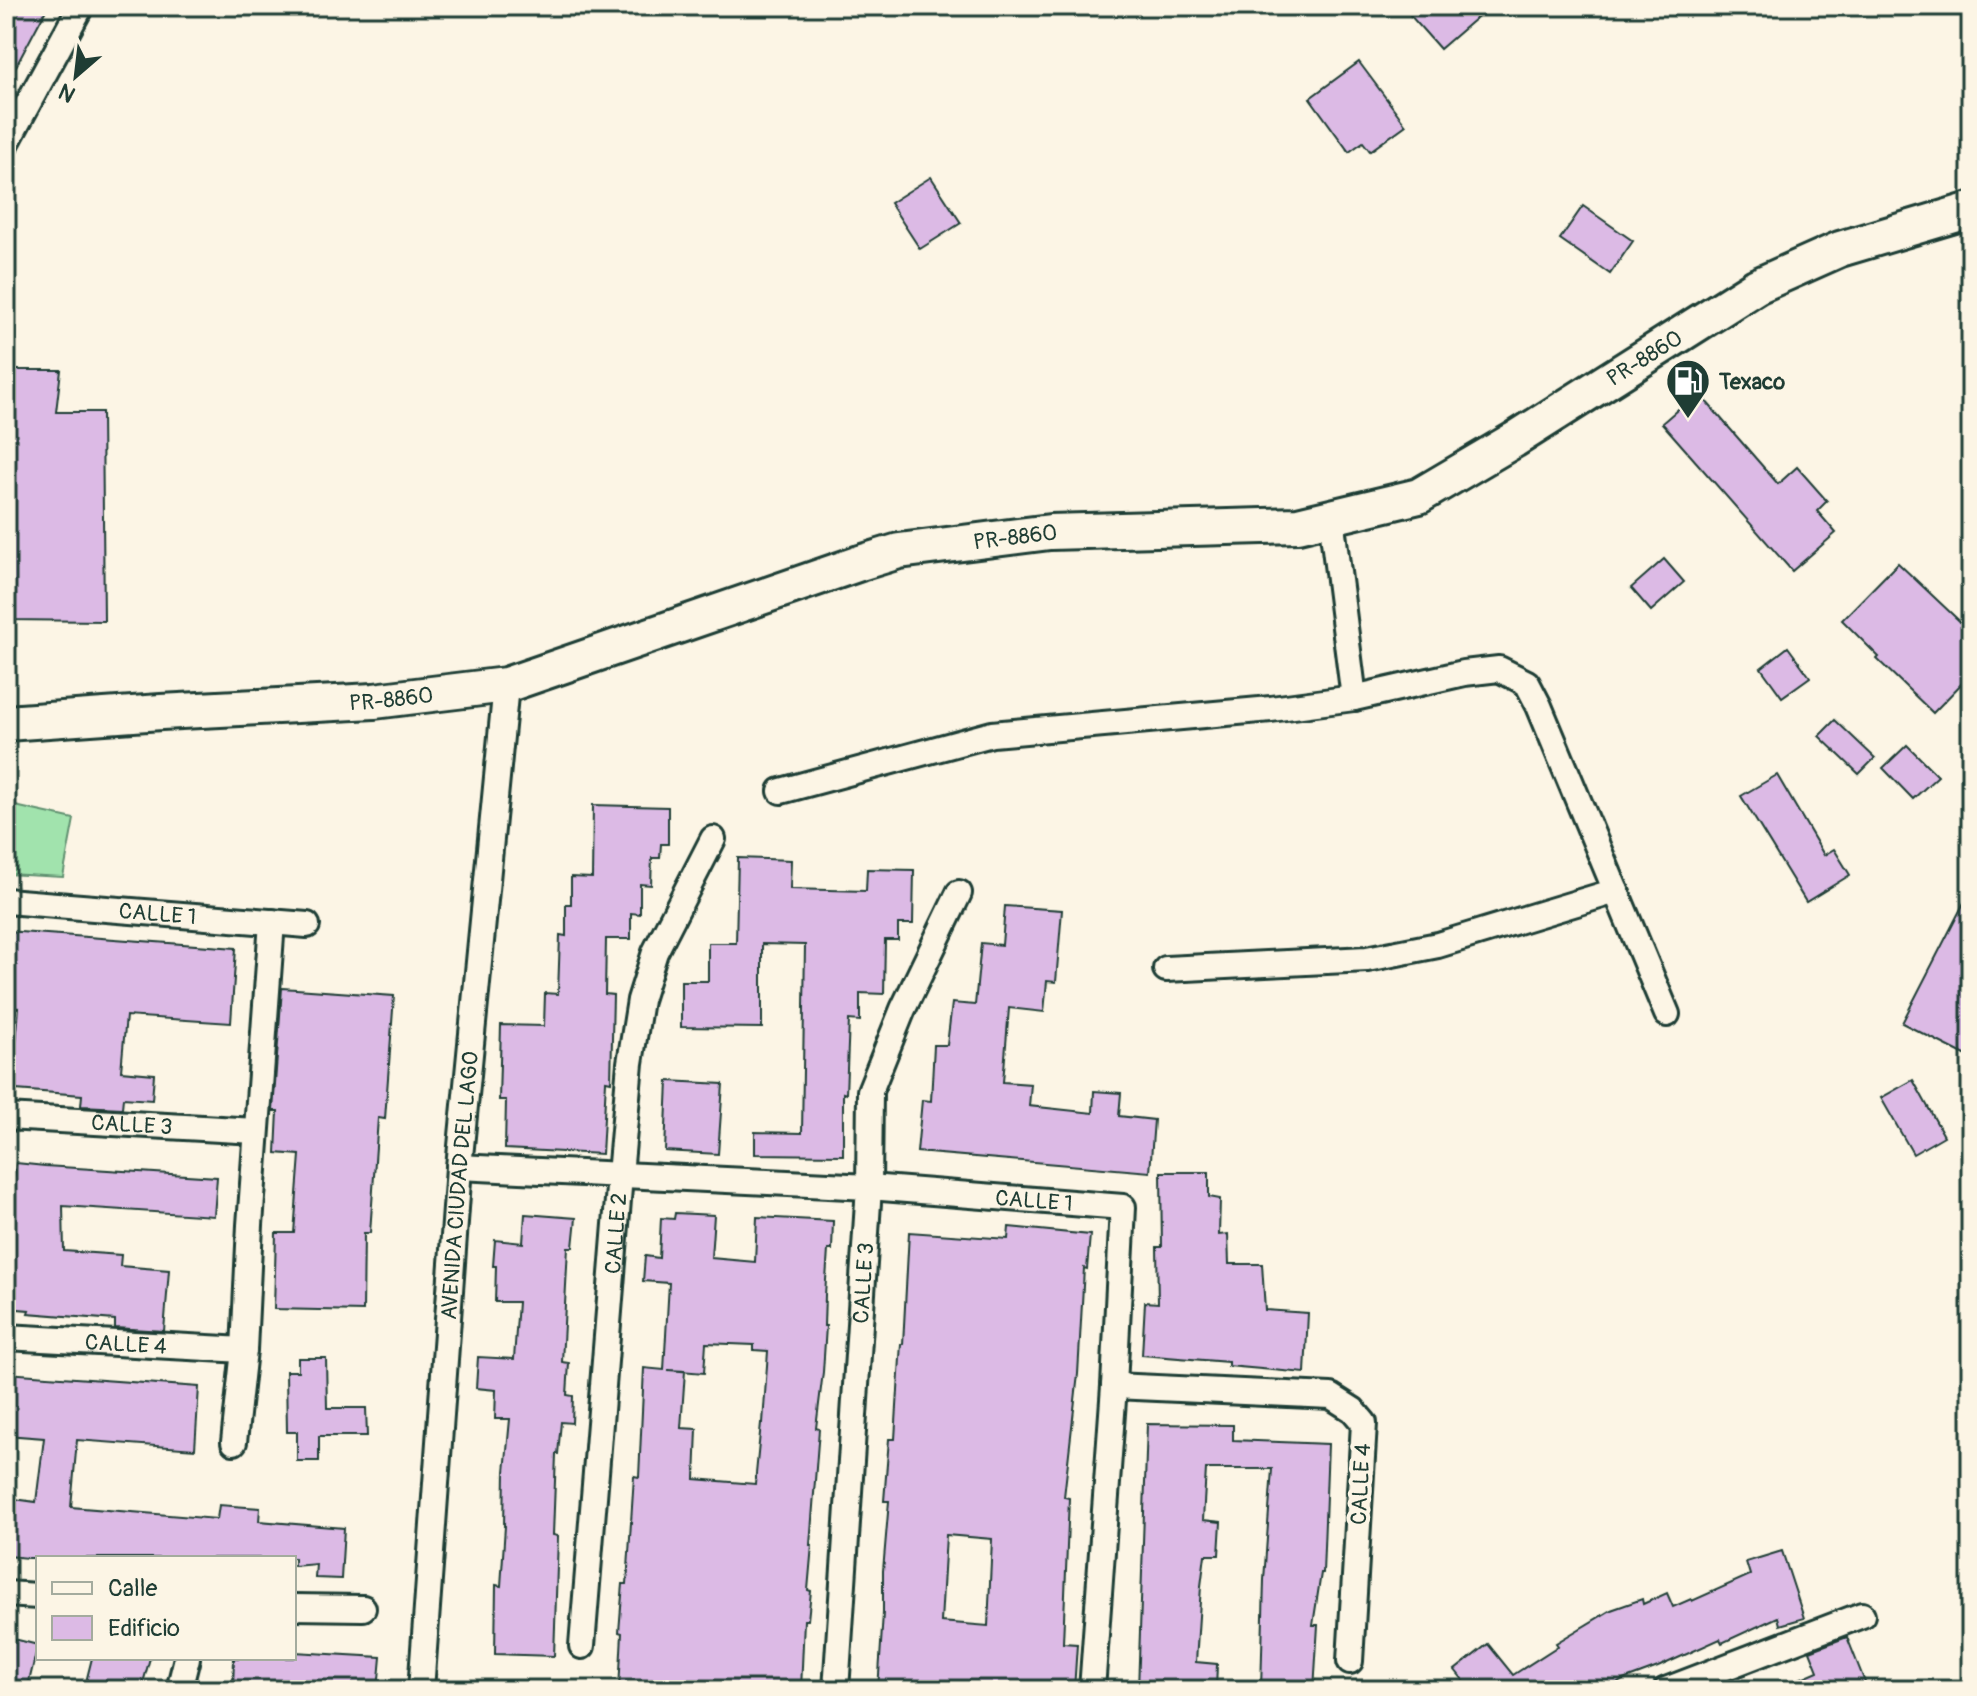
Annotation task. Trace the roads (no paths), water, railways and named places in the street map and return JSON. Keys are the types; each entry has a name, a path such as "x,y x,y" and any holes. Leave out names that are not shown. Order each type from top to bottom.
{"street":[{"path":"6,144 81,6"},
{"name":"PR-8860","path":"6,723 374,701 506,685 899,551 1050,532 1298,525 1419,496 1514,440 1757,286 1840,249 1971,210"},
{"path":"1331,517 1354,698"},
{"path":"781,791 992,734 1271,709 1354,698 1464,673 1499,669 1527,683 1539,706 1667,1014"},
{"name":"AVENIDA CIUDAD DEL LAGO","path":"426,1689 459,1167 506,685"},
{"name":"CALLE 2","path":"582,1646 630,1063 640,1000 655,952 713,839"},
{"path":"1166,969 1367,959 1438,945 1616,891"},
{"name":"CALLE 3","path":"836,1690 869,1187 870,1091 903,1009 959,893"},
{"name":"CALLE 1","path":"6,901 307,925"},
{"path":"234,1442 244,1350 272,922"},
{"name":"CALLE 3","path":"6,1117 256,1131"},
{"name":"CALLE 1","path":"459,1167 869,1187 1123,1207 1114,1386 1092,1690"},
{"name":"CALLE 4","path":"6,1337 244,1350"},
{"name":"CALLE 4","path":"1114,1386 1331,1396 1353,1410 1364,1423 1350,1661"},
{"path":"6,1594 36,1596"},
{"path":"296,1607 363,1608"},
{"path":"1666,1690 1862,1615"},
{"path":"179,1690 186,1660"}],"place":[{"name":"Texaco","path":"1688,420"}]}
